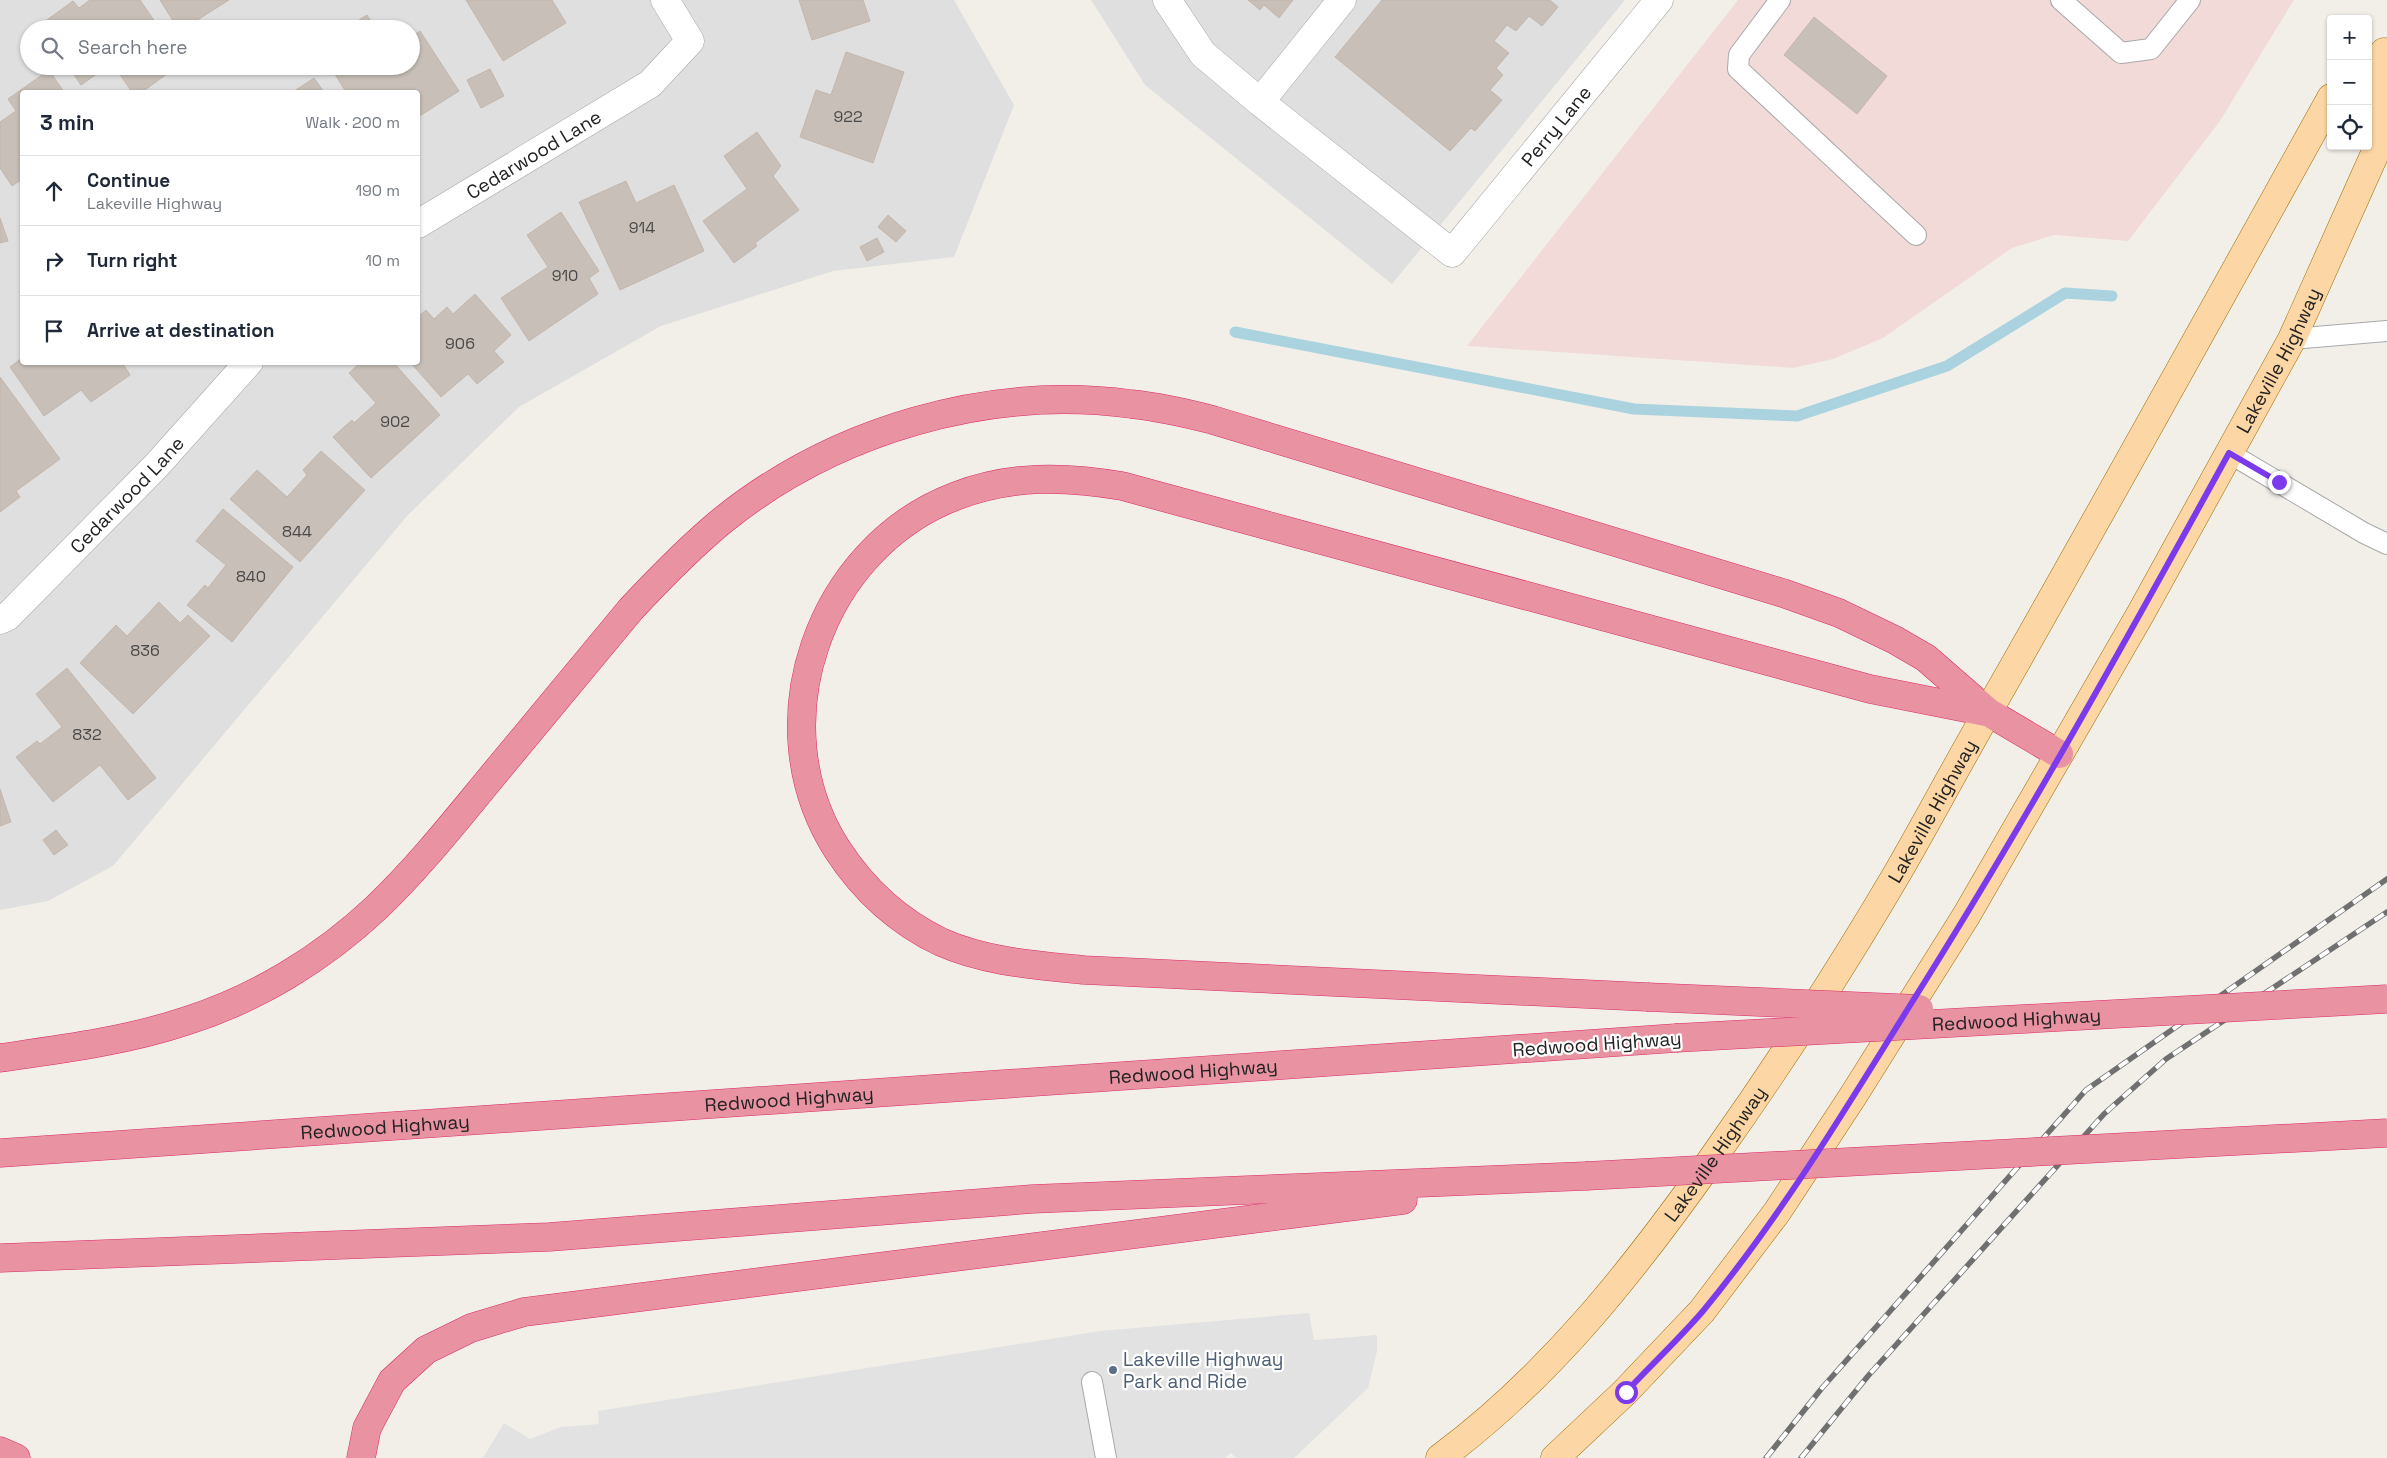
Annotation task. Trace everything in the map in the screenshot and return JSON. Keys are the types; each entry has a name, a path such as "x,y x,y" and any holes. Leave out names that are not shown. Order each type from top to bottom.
{"highway":[{"path":"0,1058 100,1043 186,1022 244,998 298,967 351,929 398,885 447,830 631,609 660,578 724,520 795,471 842,448 914,421 990,405 1042,401 1086,401 1130,404 1171,410 1255,431 1661,554 1812,603 1873,629 1926,658 1988,712 2059,754"},
{"path":"1988,712 1870,689 1131,489 1080,479 1037,478 996,484 955,496 918,514 884,539 855,568 822,622 804,682 801,723 805,765 816,805 833,843 872,894 903,920 939,941 958,949 998,960 1084,970 2073,1016"},
{"name":"Redwood Highway","path":"0,1153 1676,1038 2387,999"},
{"path":"0,1258 549,1237 1032,1199 1586,1176 2387,1133"},
{"path":"361,1458 367,1428 392,1381 426,1350 471,1328 524,1312 1586,1176"},
{"path":"0,1451 16,1458"}],"main road":[{"name":"Lakeville Highway","path":"1555,1458 1626,1392 1702,1311 1777,1212 1853,1096 1966,916 2141,613 2292,339 2385,130 2380,53"},
{"name":"Lakeville Highway","path":"1440,1458 1480,1429 1544,1369 1603,1304 1675,1211 1747,1110 1897,874 2059,588 2327,105"}],"street":[{"name":"Cedarwood Lane","path":"420,223 650,84 690,42 665,0"},
{"path":"1168,0 1203,54 1260,102 1342,0"},
{"name":"Perry Lane","path":"1260,102 1452,253 1659,0"},
{"name":"Cedarwood Lane","path":"0,620 6,617 156,466 246,365"}],"lane":[{"path":"1780,0 1739,55 1738,69 1916,235"},
{"path":"2061,0 2121,53 2151,49 2190,0"},
{"path":"2292,339 2387,331"},
{"path":"2229,453 2364,533 2387,544"},
{"path":"1092,1382 1106,1458"}],"shaded area":[{"path":"0,0 954,0 1014,105 954,257 833,271 661,326 519,407 408,515 113,866 48,901 0,910"},
{"path":"1091,0 1625,0 1392,284 1145,85"},
{"path":"1738,0 2294,0 2220,121 2128,241 2054,235 2012,248 1883,338 1833,359 1793,368 1467,346"},
{"name":"Lakeville Highway Park and Ride","path":"1309,1313 1314,1340 1377,1335 1377,1351 1368,1388 1294,1458 1236,1458 1231,1453 1225,1458 483,1458 504,1423 530,1439 561,1427 599,1424 598,1411 1100,1331"}],"building":[{"path":"90,0 140,0 154,20 47,20 73,1 79,8"},
{"path":"160,0 229,0 197,20 172,20"},
{"path":"466,0 552,0 566,23 503,61"},
{"path":"799,0 863,0 870,21 812,40"},
{"path":"1248,0 1293,0 1279,18 1264,5 1260,10"},
{"path":"1382,0 1550,0 1558,7 1542,26 1529,16 1516,31 1507,25 1494,41 1509,53 1496,68 1503,75 1490,90 1502,100 1475,131 1471,128 1450,151 1335,57"},
{"path":"367,15 370,20 359,20"},
{"path":"1814,17 1887,76 1857,114 1784,55"},
{"path":"420,31 459,91 420,116 420,90 345,90 336,75 420,75"},
{"path":"846,52 904,72 873,163 800,137 816,90 831,95"},
{"path":"490,69 504,96 481,108 467,80"},
{"path":"42,75 52,75 63,90 21,90"},
{"path":"74,75 95,75 81,85"},
{"path":"120,75 166,75 145,90 131,90"},
{"path":"314,78 323,90 296,90"},
{"path":"20,91 20,180 12,186 0,168 0,122 16,111 8,99"},
{"path":"757,132 781,166 773,176 799,210 755,243 757,246 734,263 703,221 747,189 724,156"},
{"path":"626,181 636,203 674,185 704,251 620,290 579,202"},
{"path":"561,212 599,271 589,278 598,294 529,341 501,298 548,267 527,235"},
{"path":"888,215 906,231 896,242 878,227"},
{"path":"0,218 8,241 0,243"},
{"path":"877,238 884,252 867,261 860,247"},
{"path":"475,294 511,335 494,351 504,362 477,384 468,374 441,397 413,365 420,365 420,315 426,310 434,319 447,307 453,314"},
{"path":"20,360 20,365 124,365 130,375 91,402 81,390 44,416 10,367"},
{"path":"358,365 396,365 440,415 371,478 333,437 352,420 354,423 376,403 349,373"},
{"path":"0,377 60,459 16,491 20,497 0,512"},
{"path":"321,451 365,490 300,562 230,499 257,470 287,497 307,475 303,470"},
{"path":"223,509 293,567 232,642 187,605 205,585 208,588 226,565 196,541"},
{"path":"159,602 180,623 188,615 210,636 133,714 80,663 116,625 127,636"},
{"path":"67,668 156,778 128,800 100,765 53,802 16,757 37,741 40,744 62,727 36,694"},
{"path":"0,789 11,822 0,826"},
{"path":"56,830 68,845 54,855 43,840"}],"waterway":[{"path":"1235,332 1634,409 1797,416 1947,366 2065,293 2112,296"}],"railway":[{"path":"1766,1458 1822,1388 2086,1090 2387,879"},
{"path":"1801,1458 1868,1376 2104,1114 2166,1059 2387,912"}],"place":[{"name":"Lakeville Highway Park and Ride","path":"1113,1370"}],"route":[{"path":"1626,1392 1702,1311 1777,1212 1853,1096 1966,916 2141,613 2229,453 2279,482"}]}
